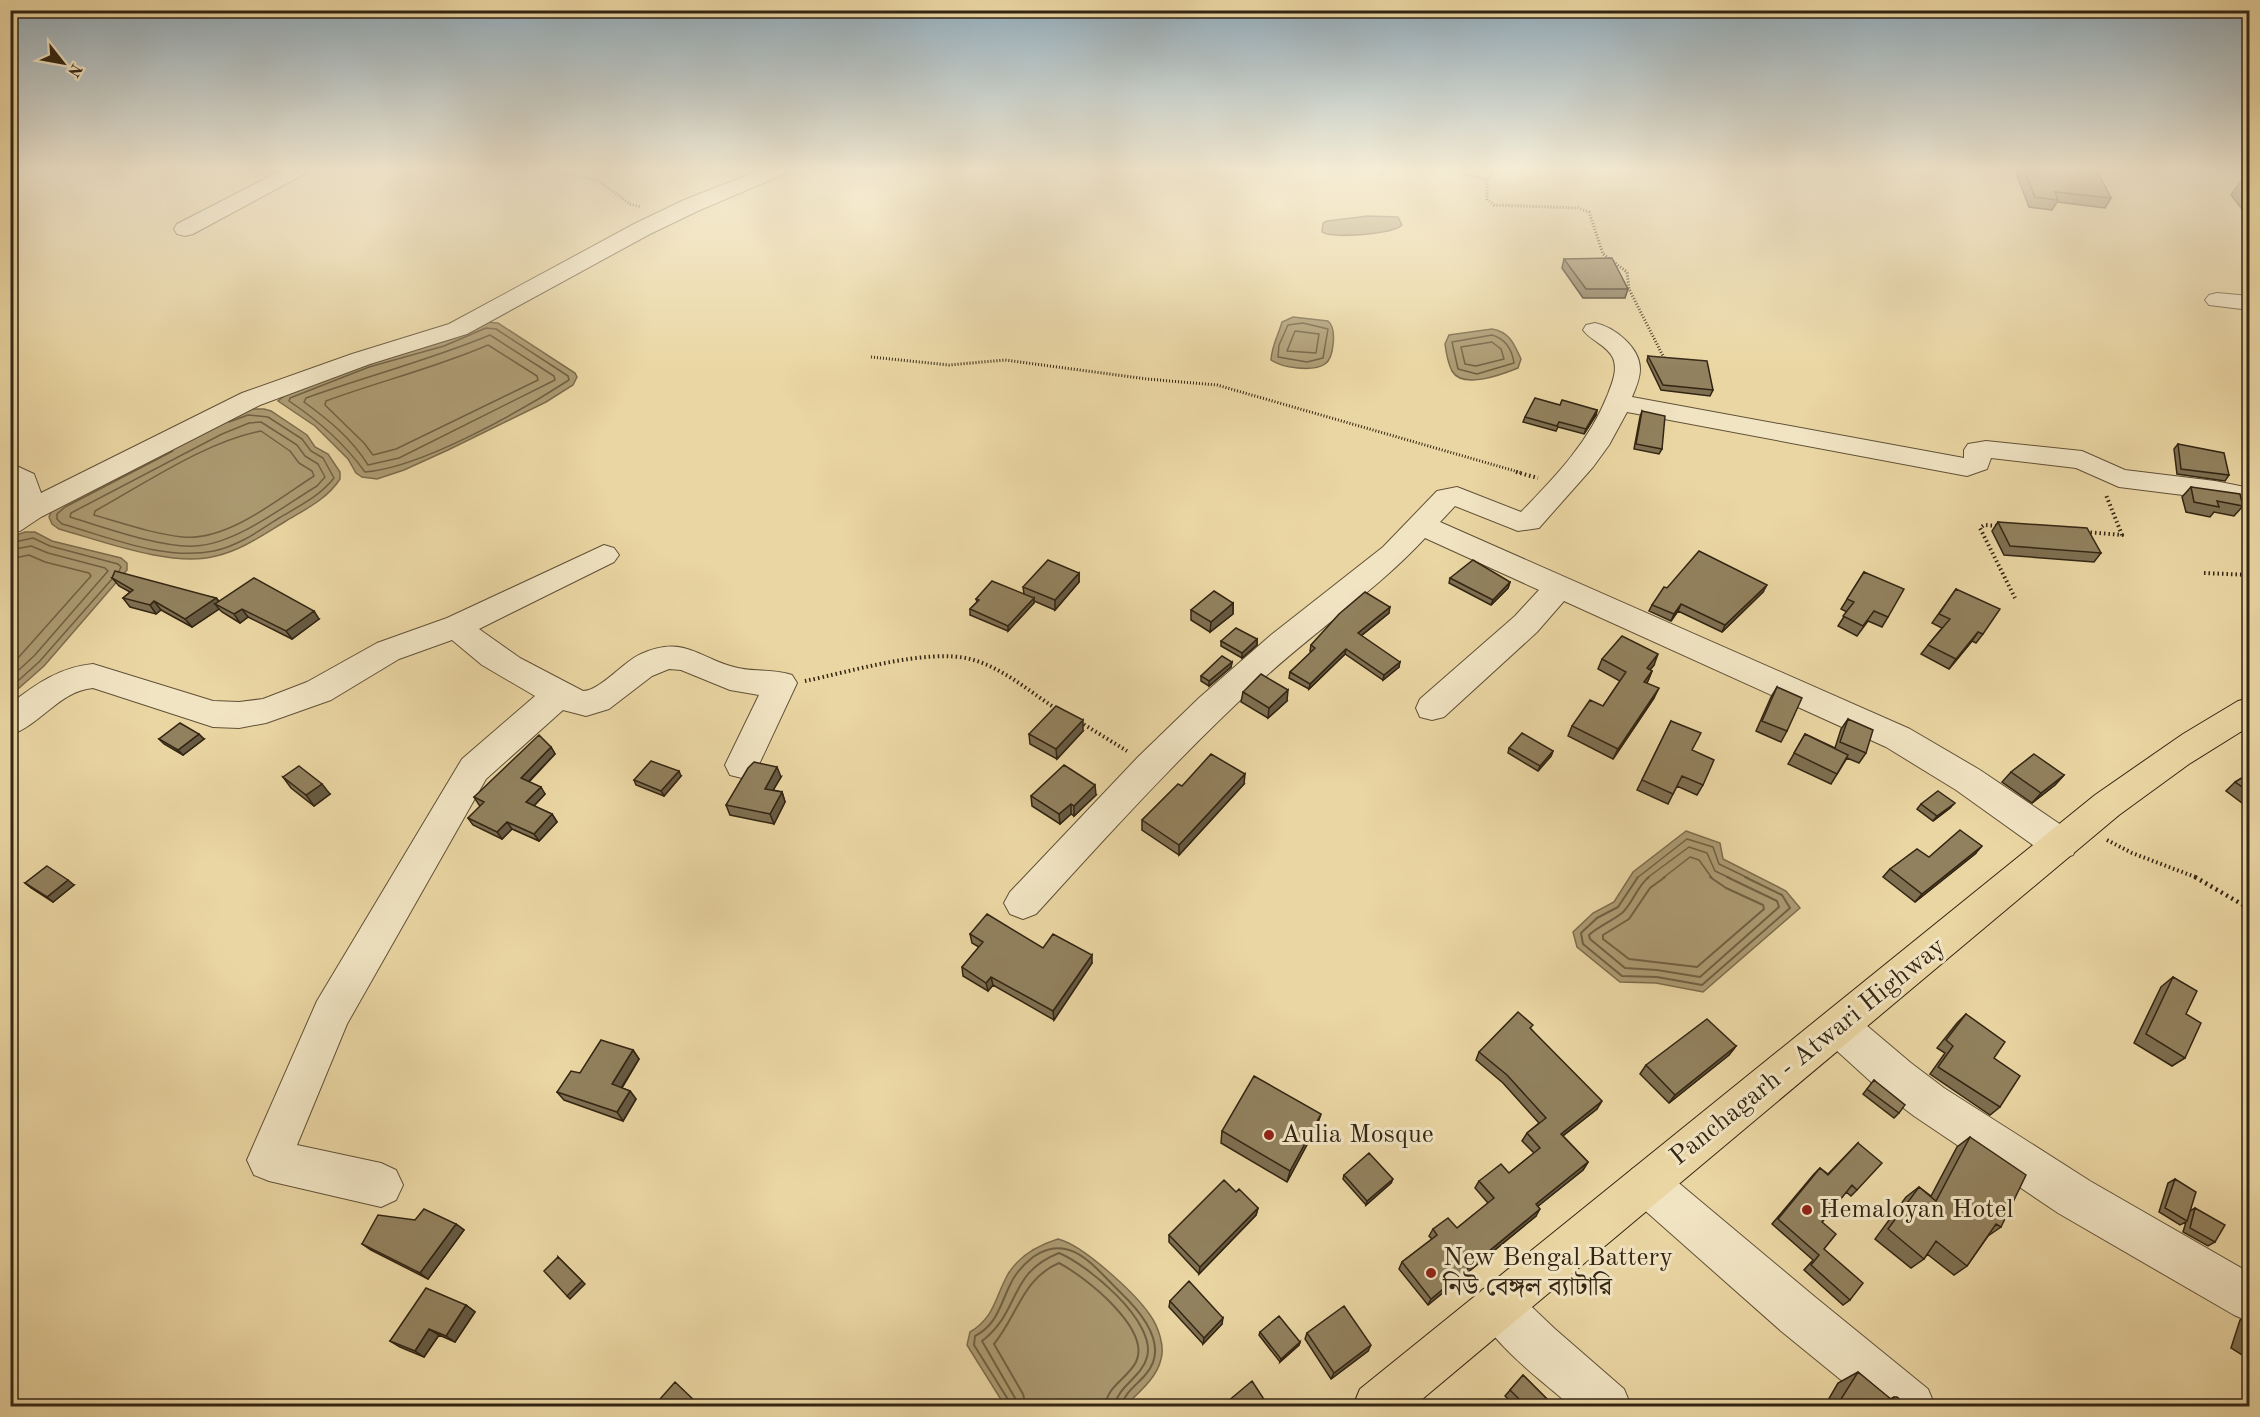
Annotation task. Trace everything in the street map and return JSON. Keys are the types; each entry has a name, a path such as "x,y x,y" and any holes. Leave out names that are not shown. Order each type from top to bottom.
{"main road":[{"name":"Panchagarh - Atwari Highway","path":"1377,1407 2072,834 2158,766 2209,732 2250,710"}],"street":[{"path":"21,517 216,414 361,359 437,336 476,321 633,235"},
{"path":"2217,300 2250,303"},
{"path":"1023,903 1150,766 1211,706 1282,643 1393,554 1447,497 1457,496 1518,522 1529,522 1598,444 1618,402 1627,374 1627,362 1622,354 1596,330"},
{"path":"1618,402 1967,467 1977,463 1978,450 1986,449 2082,460 2119,478 2215,490 2250,497"},
{"path":"10,472 24,480 21,517"},
{"path":"1422,525 1802,693 1898,738 1968,780 2072,834"},
{"path":"10,722 64,681 78,676 93,676 213,714 239,715 266,711 319,691 388,651 458,626 604,555"},
{"path":"1432,708 1526,624 1559,587"},
{"path":"458,626 468,639 483,649 559,694 579,702 590,703 604,696 644,665 673,657 686,659 729,678 754,683 781,683 742,765"},
{"path":"381,1185 269,1160 331,1014 474,769 559,694"},
{"path":"1839,1027 1929,1102 2074,1197 2250,1299"},
{"path":"1647,1184 1911,1407"},
{"path":"1498,1306 1538,1346 1607,1407"}],"path":[{"path":"1597,235 1603,254 1627,272 1629,289 1672,375 1677,413"},
{"path":"871,357 949,365 1005,360 1147,380 1217,385 1515,470 1561,487"},
{"path":"2076,531 2122,534 2112,519 2111,507 2102,485 2101,479 2108,474"},
{"path":"2007,526 1984,525 1980,528 2015,598"},
{"path":"2204,573 2250,576"},
{"path":"781,683 932,658 968,658 983,664 1067,715"},
{"path":"1077,720 1150,766"},
{"path":"2072,834 2183,871 2250,909"}],"water":[{"path":"1293,317 1328,321 1331,325 1332,350 1325,364 1313,368 1298,368 1271,360 1282,322"},
{"path":"484,322 498,323 575,373 577,377 573,385 546,402 404,470 377,479 362,477 356,473 348,459 315,426 278,401 289,392"},
{"path":"1492,329 1503,333 1513,344 1521,359 1518,368 1484,379 1457,377 1449,365 1445,344 1449,335"},
{"path":"247,409 271,411 307,435 315,447 328,454 340,472 340,479 335,486 308,508 244,546 216,556 199,559 179,559 138,552 59,529 52,524 49,517 52,510"},
{"path":"25,532 35,532 52,541 121,558 127,563 127,570 44,666 11,695 11,537"},
{"path":"1686,831 1720,843 1723,859 1786,891 1800,908 1703,992 1656,983 1620,982 1577,947 1573,932 1593,913 1614,902 1633,872"},
{"path":"1058,1239 1081,1250 1121,1283 1143,1306 1158,1330 1162,1354 1156,1373 1125,1406 1005,1406 967,1345 970,1332 990,1313 1008,1274 1018,1262 1030,1252"}],"building":[{"path":"1612,258 1628,289 1586,289 1564,259"},
{"path":"1648,356 1707,361 1713,390 1663,385"},
{"path":"1535,398 1560,405 1562,400 1597,410 1586,429 1559,422 1557,426 1525,417"},
{"path":"1642,411 1665,416 1662,449 1636,444"},
{"path":"2178,444 2224,453 2229,475 2181,469"},
{"path":"2191,487 2240,494 2243,506 2217,501 2219,507 2194,502"},
{"path":"1998,522 2087,528 2101,553 2010,546"},
{"path":"1699,551 1767,585 1725,625 1681,604 1674,614 1652,605 1664,587 1667,588"},
{"path":"1048,560 1079,573 1055,600 1023,587"},
{"path":"1473,560 1510,582 1493,600 1450,578"},
{"path":"115,571 216,598 185,619 154,601 150,605 123,598 133,590 112,578"},
{"path":"1864,572 1904,589 1888,617 1874,611 1863,626 1843,616 1854,602 1847,599"},
{"path":"254,578 314,611 286,631 242,609 234,614 215,604"},
{"path":"992,581 1034,598 1008,626 970,609"},
{"path":"1956,589 2000,609 1983,634 1978,632 1956,659 1928,645 1950,619 1939,614"},
{"path":"1214,591 1233,603 1211,622 1191,610"},
{"path":"1365,592 1390,607 1358,633 1400,662 1384,675 1346,649 1310,684 1290,672 1315,648 1311,645 1339,614"},
{"path":"1236,628 1257,639 1242,653 1221,641"},
{"path":"1622,636 1658,654 1647,668 1652,671 1644,682 1659,688 1618,749 1572,726 1590,700 1603,706 1626,672 1602,659"},
{"path":"1222,656 1232,662 1209,681 1201,676"},
{"path":"1261,674 1288,690 1269,708 1243,692"},
{"path":"1777,687 1802,698 1787,731 1762,721"},
{"path":"1056,706 1083,720 1056,749 1029,734"},
{"path":"1848,719 1873,730 1866,753 1840,742"},
{"path":"1671,721 1701,733 1692,750 1714,760 1703,785 1682,776 1673,794 1642,780"},
{"path":"180,723 199,734 178,750 159,739"},
{"path":"1522,733 1553,751 1540,766 1509,748"},
{"path":"1805,734 1848,755 1837,774 1794,753"},
{"path":"539,735 551,747 521,778 541,787 526,802 552,814 534,834 507,822 497,832 468,818 484,802 474,797"},
{"path":"1211,754 1245,774 1179,845 1142,820 1178,784 1182,786"},
{"path":"2034,754 2064,775 2041,793 2011,772"},
{"path":"651,761 679,771 661,791 634,780"},
{"path":"754,762 777,767 765,789 782,792 770,814 726,805"},
{"path":"1064,765 1095,785 1074,806 1071,804 1059,814 1031,796"},
{"path":"299,766 322,784 306,795 283,777"},
{"path":"2250,773 2250,792 2235,782"},
{"path":"1938,791 1955,803 1937,816 1921,804"},
{"path":"1960,830 1982,846 1922,894 1890,869 1917,849 1929,857"},
{"path":"47,866 68,880 47,897 25,883"},
{"path":"987,914 1043,948 1053,934 1092,955 1053,1011 991,977 986,983 962,967 983,942 970,934"},
{"path":"2173,977 2197,991 2186,1014 2201,1023 2185,1058 2146,1034"},
{"path":"1518,1012 1533,1025 1530,1028 1602,1101 1561,1134 1588,1162 1536,1204 1540,1209 1431,1299 1402,1262 1437,1235 1433,1229 1448,1218 1457,1228 1494,1198 1479,1181 1501,1164 1509,1173 1540,1148 1527,1133 1546,1118 1507,1075 1479,1052"},
{"path":"1966,1014 2005,1042 1994,1058 2020,1076 2000,1107 1938,1067 1953,1046 1946,1040"},
{"path":"1707,1019 1736,1046 1675,1095 1646,1065"},
{"path":"601,1040 633,1050 612,1084 630,1091 617,1112 557,1092 571,1071 580,1073"},
{"name":"Aulia Mosque","path":"1254,1076 1321,1114 1290,1171 1222,1131"},
{"path":"1874,1080 1905,1105 1899,1113 1867,1089"},
{"path":"1970,1137 2026,1175 2001,1227 1996,1224 1967,1266 1936,1241 1924,1259 1888,1229 1919,1187 1936,1201"},
{"path":"1858,1143 1882,1163 1857,1190 1852,1185 1822,1222 1836,1234 1824,1249 1863,1283 1850,1300 1811,1265 1819,1255 1778,1219 1820,1168 1828,1175"},
{"path":"1369,1153 1393,1179 1367,1201 1344,1175"},
{"path":"2175,1179 2196,1192 2187,1221 2165,1208"},
{"path":"1224,1180 1236,1192 1239,1189 1258,1208 1200,1267 1169,1235"},
{"path":"2195,1208 2225,1225 2215,1242 2190,1228"},
{"path":"424,1209 456,1224 420,1273 362,1244 378,1215 415,1220"},
{"path":"558,1257 582,1281 567,1296 544,1271"},
{"path":"1189,1281 1223,1318 1204,1338 1170,1301"},
{"path":"426,1288 466,1305 446,1336 429,1329 415,1351 390,1341"},
{"path":"1344,1306 1371,1345 1334,1373 1307,1333"},
{"path":"1279,1316 1300,1342 1281,1359 1260,1332"},
{"path":"2250,1331 2250,1344 2246,1342"},
{"path":"1858,1372 1892,1400 1897,1397 1909,1407 1836,1407"},
{"path":"1523,1375 1555,1407 1527,1407 1510,1390"},
{"path":"1252,1381 1269,1407 1221,1407"},
{"path":"675,1382 698,1404 695,1407 653,1407"}],"place":[{"name":"Aulia Mosque","path":"1269,1135"},
{"name":"Hemaloyan Hotel","path":"1807,1210"},
{"name":"New Bengal Battery নিউ বেঙ্গল ব্যাটারি","path":"1431,1273"}]}
